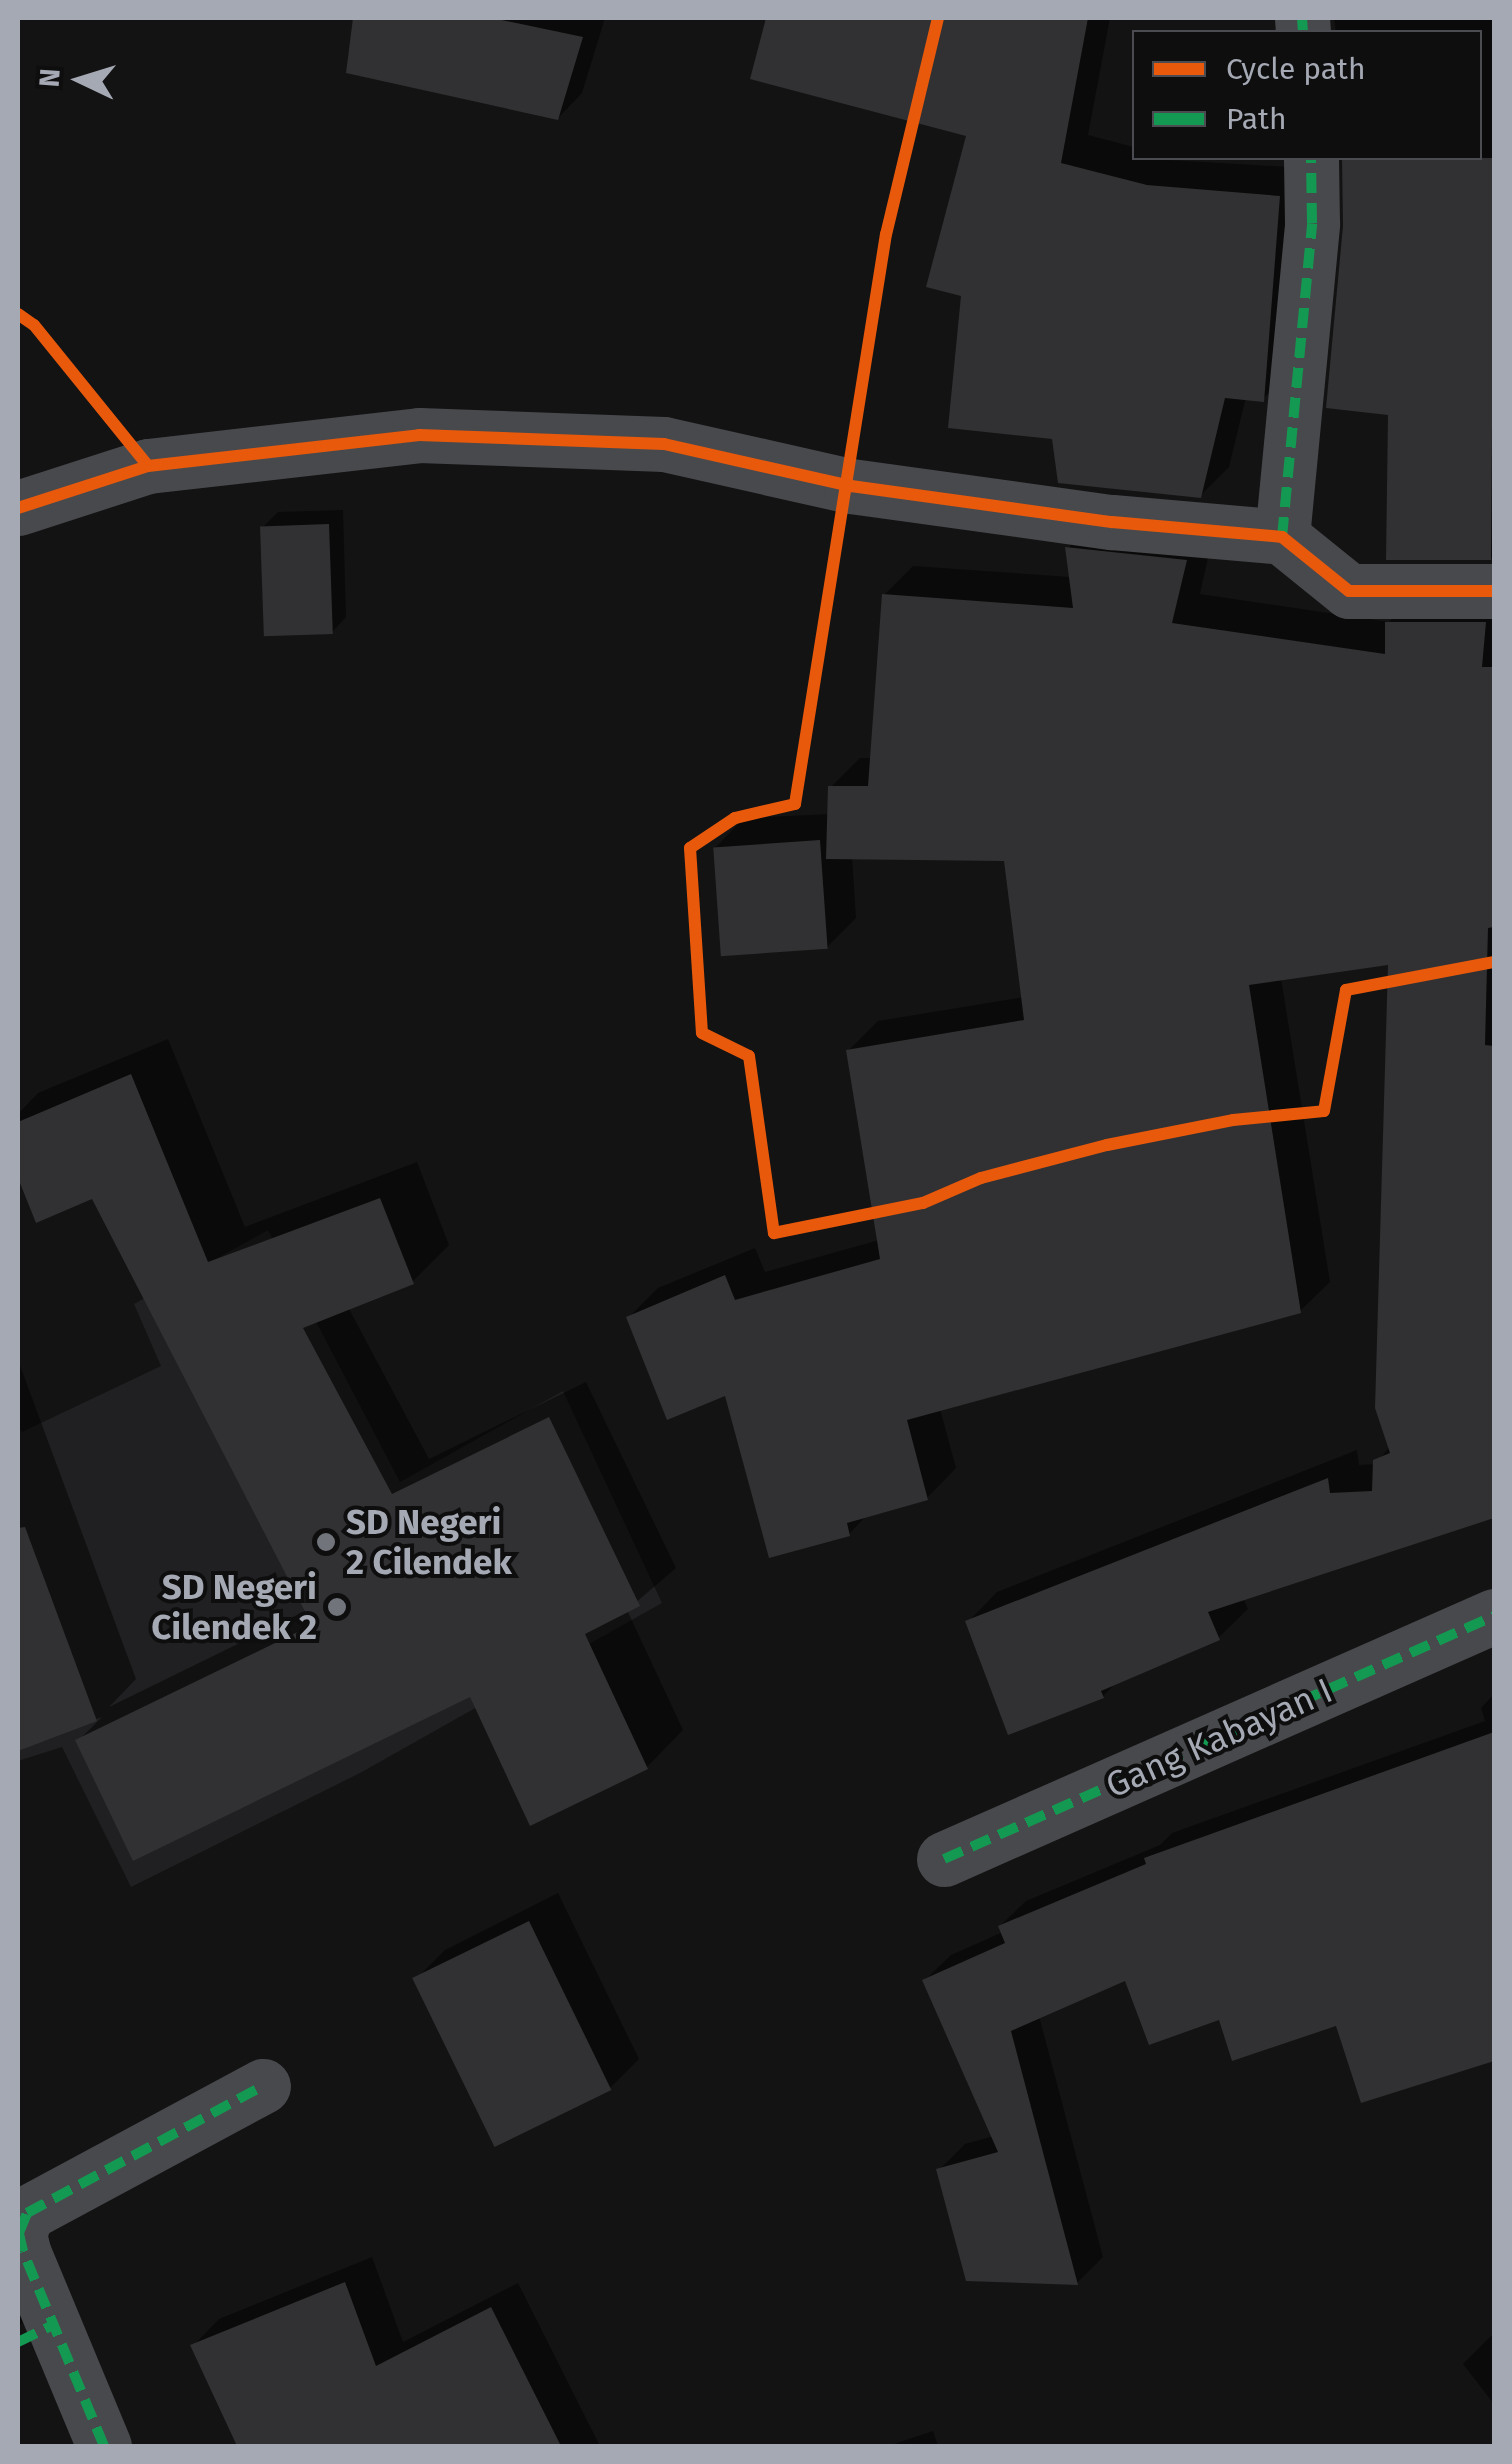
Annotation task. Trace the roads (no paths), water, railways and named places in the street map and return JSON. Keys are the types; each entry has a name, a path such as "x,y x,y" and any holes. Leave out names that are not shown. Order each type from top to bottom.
{"street":[{"path":"1282,537 1312,223 1311,160"},
{"path":"18,508 148,466 420,436 664,444 850,486 1112,522 1282,537 1350,591 1494,591"},
{"name":"Gang Kabayan I","path":"944,1859 1494,1616"},
{"path":"104,2446 36,2333 18,2233 27,2213 263,2086"}],"place":[{"name":"SD Negeri 2 Cilendek","path":"326,1542"},
{"name":"SD Negeri Cilendek 2","path":"337,1607"}]}
